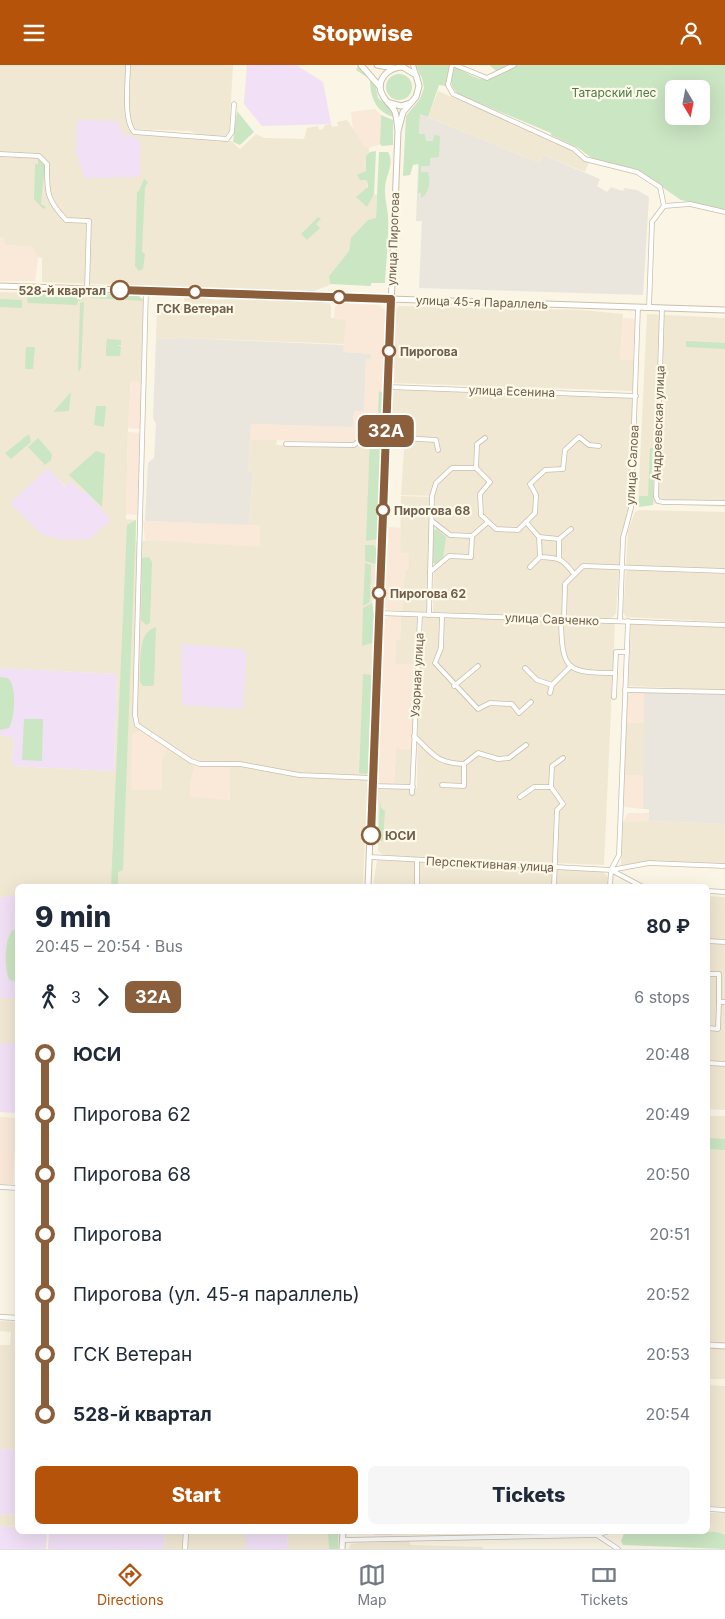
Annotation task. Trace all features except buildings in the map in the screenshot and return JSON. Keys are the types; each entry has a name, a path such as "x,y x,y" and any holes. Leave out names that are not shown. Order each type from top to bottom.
{"main road":[{"name":"улица Пирогова","path":"361,65 380,87 383,96 395,111 398,131 368,884"},
{"path":"377,65 408,69 416,75"},
{"path":"380,87 385,74 396,66"},
{"name":"улица Пирогова","path":"398,131 403,112 419,92 416,75"},
{"path":"390,103 402,106 413,101"},
{"name":"улица 45-я Параллель","path":"0,286 725,310"},
{"path":"710,1345 725,1346"},
{"path":"342,1549 343,1534"}],"street":[{"path":"128,65 128,117 130,128 134,132 227,139 232,132 234,104"},
{"path":"413,65 416,75"},
{"path":"514,65 487,78 454,65 449,89 461,99 574,149 585,159 637,172 660,187 664,205 652,222 649,308"},
{"path":"0,154 39,156 47,164 47,194 53,207 66,219 89,221 87,289"},
{"path":"664,205 690,204 725,212"},
{"path":"146,291 139,516 135,715 137,725 191,761 200,764 240,764 299,775 372,778"},
{"name":"улица Салова","path":"620,621 623,538 631,508 638,307"},
{"name":"Андреевская улица","path":"662,308 656,497 658,501 663,502 725,503"},
{"name":"улица Есенина","path":"388,387 636,396"},
{"path":"286,444 354,445 365,436 436,440 438,450"},
{"path":"485,438 476,444 476,468 490,482 480,494 480,511 496,529 518,529 535,513 536,495 530,484 544,470 563,469 565,450 579,437 589,445 599,445"},
{"path":"429,615 432,496 436,483 452,469 476,468"},
{"path":"432,521 450,535 472,536 488,522"},
{"path":"526,522 539,537 540,557 530,567"},
{"path":"539,537 559,539 571,529"},
{"path":"430,572 449,556 471,557 472,536"},
{"path":"559,539 559,558"},
{"path":"540,557 559,558 565,561 574,574"},
{"path":"615,673 581,673 571,666 562,649 565,584 574,574 583,566 725,571"},
{"name":"улица Савченко","path":"378,613 725,625"},
{"name":"Узорная улица","path":"412,793 420,615"},
{"name":"Узорная улица","path":"442,616 441,648 435,663 454,686 478,709 490,703 512,704 519,713 531,702"},
{"path":"610,884 611,870 619,855 628,621"},
{"path":"614,697 616,652 627,652"},
{"path":"454,686 478,666"},
{"path":"550,693 552,685 571,666"},
{"path":"525,668 537,680 552,685"},
{"path":"625,690 725,692"},
{"name":"Узорная улица","path":"414,736 438,760 446,763 464,764"},
{"path":"442,785 464,786 464,764 478,753 498,759 509,758 526,745"},
{"path":"554,884 556,810 563,804 551,787 552,766 563,758"},
{"path":"372,786 413,787"},
{"path":"520,797 534,787 551,787"},
{"name":"Перспективная улица","path":"370,857 611,870 649,863 725,866"},
{"path":"417,861 417,884"},
{"name":"Перспективная улица","path":"611,870 637,884"},
{"path":"710,891 725,892"},
{"path":"710,941 725,942"},
{"path":"710,973 719,975 718,1029 710,1028"},
{"path":"719,1002 725,1002"},
{"path":"710,1063 725,1063"},
{"path":"0,1187 15,1188"},
{"path":"0,1317 15,1318"},
{"path":"710,1509 725,1510"},
{"path":"185,1549 186,1534"},
{"path":"342,1540 597,1535 615,1548"}],"shaded area":[{"path":"0,65 126,65 125,114 129,131 134,134 183,135 195,139 231,141 240,149 256,134 264,138 304,139 307,128 318,126 319,130 323,129 325,125 338,126 337,122 347,120 365,146 369,148 366,207 374,194 377,195 376,219 350,245 349,251 329,276 330,285 311,292 42,282 42,258 38,257 32,247 4,245 4,237 0,237"},
{"path":"129,65 233,65 229,134 225,136 197,134 189,131 132,129 129,116"},
{"path":"247,65 296,65 323,82 331,124 262,126 244,104"},
{"path":"438,91 577,152 583,160 589,162 585,172 543,155 540,163 428,117"},
{"path":"375,109 381,115 380,144 369,148 365,146 353,129 351,112"},
{"path":"420,114 540,163 543,155 600,179 597,186 607,192 611,187 623,191 624,188 637,190 649,197 643,295 419,288 422,221 416,221"},
{"path":"77,120 118,121 120,130 126,136 133,136 140,142 140,177 84,178 76,152"},
{"path":"0,237 4,237 5,245 32,247 38,257 35,281 0,281"},
{"path":"0,292 138,296 143,299 142,382 131,381 128,428 126,519 136,520 136,542 260,526 249,525 253,472 248,471 250,439 277,440 276,445 340,446 361,446 361,441 365,438 375,437 380,440 376,570 372,603 374,616 363,884 15,884 15,896 0,897 0,735 14,737 12,766 114,771 117,674 0,668","holes":["48,469 66,487 83,493 85,491 110,520 90,539","140,730 167,747 162,760"]},
{"path":"184,296 216,300 250,298 328,301 331,306 331,318 346,319 345,344 184,338 156,339 157,305 184,306"},
{"path":"339,303 379,305 386,311 379,431 364,435 355,443 250,439 251,424 353,427 354,411 364,410 366,359 371,354 343,352 346,320 334,318 335,307"},
{"path":"399,306 583,310 623,314 620,359 633,360 633,391 394,383 395,310"},
{"path":"647,314 725,318 725,507 638,503"},
{"path":"623,318 635,319 633,360 620,359"},
{"path":"183,338 344,345 343,352 371,354 371,359 366,359 364,411 354,411 353,427 251,424 248,471 253,472 249,525 145,521 148,463 154,458 156,424 153,418 156,339"},
{"path":"131,381 142,382 140,429 128,428"},
{"path":"394,390 634,398 627,497 629,507 621,539 616,613 613,617 607,619 433,612 435,496 401,495 405,434 390,433"},
{"path":"128,432 141,433 137,515 126,514"},
{"path":"48,468 65,487 71,481 83,493 85,491 111,520 90,539 63,540 41,534 10,503"},
{"path":"401,496 431,497 427,612 402,611 405,569 408,570 409,554 400,553"},
{"path":"639,510 725,512 725,569 626,566 628,531 635,512"},
{"path":"143,521 260,525 260,547 145,540"},
{"path":"389,527 401,528 400,553 409,554 409,570 405,570 402,611 388,610 385,607"},
{"path":"626,571 725,574 725,622 626,617 623,612"},
{"path":"389,616 401,616 400,640 396,640 395,664 416,665 413,749 396,748 394,785 382,785 378,780 385,619"},
{"path":"401,616 420,617 416,665 395,664 396,640 400,640"},
{"path":"423,617 615,622 604,865 406,857 383,855 378,851 378,789 417,788 418,712"},
{"path":"631,624 725,627 725,690 628,686"},
{"path":"181,644 241,649 247,653 243,709 182,705"},
{"path":"0,668 117,674 114,771 12,766 14,738 0,735"},
{"path":"629,691 644,692 644,723 624,723"},
{"path":"644,692 725,694 725,824 649,821 649,809 643,809"},
{"path":"625,723 644,723 644,776 623,775"},
{"path":"140,730 168,747 162,760 162,790 131,790 132,734"},
{"path":"396,748 413,749 413,785 394,785"},
{"path":"194,766 230,767 230,800 190,797 190,783"},
{"path":"623,775 644,776 643,809 625,807 623,804"},
{"path":"628,813 649,813 649,821 623,822"},
{"path":"649,821 725,824 725,863 651,861 621,865 623,822"},
{"path":"377,860 602,871 607,876 608,884 373,884"},
{"path":"15,896 15,998 0,998 0,897"},
{"path":"710,896 725,897 725,1110 710,1109"},
{"path":"0,998 15,998 15,1043 0,1043"},
{"path":"0,1043 15,1043 15,1113 0,1112"},
{"path":"710,1116 725,1116 725,1342 710,1341"},
{"path":"0,1117 15,1118 13,1184 0,1184"},
{"path":"0,1321 15,1322 15,1450 0,1449 0,1345 10,1345 11,1332 0,1331"},
{"path":"710,1349 725,1349 725,1379 710,1379"},
{"path":"710,1385 725,1386 725,1507 710,1506"},
{"path":"0,1449 15,1450 15,1515 0,1514"},
{"path":"710,1513 725,1513 725,1533 710,1532"},
{"path":"0,1514 15,1515 15,1527 0,1526"},
{"path":"0,1526 15,1527 15,1534 47,1534 46,1549 0,1549"},
{"path":"49,1534 165,1534 164,1549 48,1549"},
{"path":"165,1534 183,1534 182,1549 164,1549"},
{"path":"188,1534 245,1534 245,1549 187,1549"},
{"path":"245,1534 287,1534 288,1549 245,1549"},
{"path":"287,1534 339,1534 338,1549 288,1549"},
{"path":"374,1534 425,1534 374,1535"},
{"path":"409,1541 410,1545 483,1547 483,1549 348,1549 351,1544 358,1543"}],"green space":[{"path":"415,65 451,65 446,86 439,85 428,117 420,114 419,134 425,134 426,141 433,141 434,135 440,136 439,157 430,158 430,166 421,166 421,172 428,172 429,179 428,189 423,197 421,197 421,193 418,193 419,164 413,165 410,175 403,176 406,116 420,99 424,88 422,78"},
{"name":"Татарский лес","path":"489,65 725,65 725,210 681,200 636,169 593,159 577,147 551,135 551,133 462,96 452,87 451,83 455,67 478,78 488,79 500,74"},
{"path":"358,66 375,83 378,98 392,110 394,117 382,111 375,103 370,79 356,70"},
{"path":"399,74 409,77 412,87 409,97 399,100 389,97 386,87 389,77"},
{"path":"237,111 254,132 240,145 233,142"},
{"path":"381,115 393,120 393,145 382,146 380,144"},
{"path":"376,151 374,194 367,207 356,197 368,187 367,180 360,180 357,175 366,171 366,156 370,152"},
{"path":"379,152 388,152 390,156 390,167 385,190 388,241 385,283 371,283 371,286 330,284 329,276 349,251 351,238 368,220 376,218"},
{"path":"38,159 45,165 41,204 46,207 43,209 34,199 35,164 38,164"},
{"path":"144,179 148,182 145,187 142,252 145,254 143,269 139,271 135,266 137,192"},
{"path":"318,217 321,219 316,224 320,228 307,240 301,234"},
{"path":"28,292 82,293 84,299 78,301 77,305 28,303 26,295"},
{"path":"92,293 139,296 144,301 90,298"},
{"path":"0,299 22,300 22,308 0,307"},
{"path":"84,302 81,368 78,372 80,303"},
{"path":"107,339 121,340 121,345 117,345 121,347 120,356 106,356 106,346 109,346 106,345"},
{"path":"686,341 725,343 725,349 686,347"},
{"path":"26,347 35,347 33,369 25,369"},
{"path":"379,391 383,393 381,428 377,433"},
{"path":"71,392 69,411 54,412 54,411"},
{"path":"96,406 106,406 104,427 94,425"},
{"path":"29,434 31,442 11,459 5,453"},
{"path":"375,437 381,442 377,539 366,541 370,438"},
{"path":"38,438 52,454 51,460 45,465 28,447"},
{"path":"650,448 653,448 653,505 639,507 639,496 648,496"},
{"path":"96,451 105,454 102,507 69,475"},
{"path":"136,520 123,870 118,872 118,884 111,884 127,525"},
{"path":"437,529 446,537 443,558 435,564 432,562 434,530"},
{"path":"365,545 374,545 376,548 376,564 365,561"},
{"path":"149,557 152,562 150,623 146,625 141,620 142,558"},
{"path":"365,563 371,565 370,602 363,606"},
{"path":"372,603 374,616 372,643 362,646 363,608"},
{"path":"156,627 154,684 153,686 143,686 140,682 142,642 145,635"},
{"path":"363,674 372,675 368,773 366,774 359,773"},
{"path":"0,677 8,678 11,682 14,702 13,717 9,728 0,730"},
{"path":"24,719 43,719 42,761 22,760"},
{"path":"380,798 381,808 385,811 383,841 378,840"},
{"path":"13,930 15,930 15,982 9,979 6,961 6,946"},
{"path":"710,1138 725,1139 725,1150 710,1149"},
{"path":"710,1532 716,1532 725,1534 725,1549 623,1545 621,1541 624,1534 710,1534"},
{"path":"328,1534 338,1534 338,1549 329,1549"}],"bus line":[{"name":"32A","path":"120,290 391,299 371,835"}],"place":[{"name":"528-й квартал","path":"120,290"},
{"name":"ГСК Ветеран","path":"195,292"},
{"name":"Пирогова","path":"389,351"},
{"name":"Пирогова 68","path":"383,510"},
{"name":"Пирогова 62","path":"379,593"},
{"name":"ЮСИ","path":"371,835"}]}
